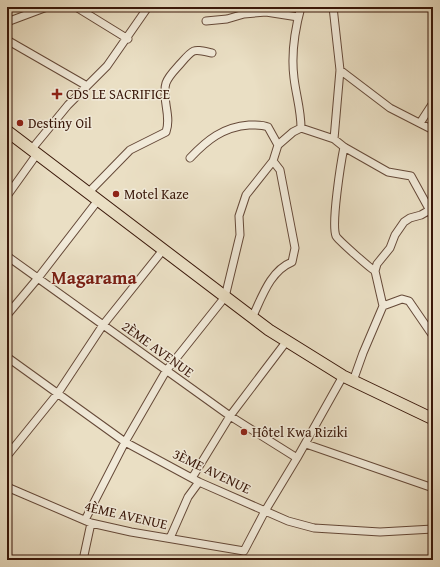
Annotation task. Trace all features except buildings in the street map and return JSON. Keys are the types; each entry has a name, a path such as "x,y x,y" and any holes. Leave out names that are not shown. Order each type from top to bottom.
{"main road":[{"path":"7,131 90,192 163,250 286,342 343,376 433,419"}],"street":[{"path":"7,22 47,7"},
{"path":"76,7 128,39"},
{"path":"7,196 34,152 87,86 107,66 128,39 148,7"},
{"path":"301,7 298,17 296,36 294,78 299,98 301,128"},
{"path":"333,7 340,70 334,139"},
{"path":"206,21 227,19 243,10 298,17"},
{"path":"7,40 87,86"},
{"path":"90,192 130,150 166,132 169,124 165,88 169,77 192,50 199,49 212,53"},
{"path":"340,70 402,116 433,130"},
{"path":"420,123 433,103"},
{"path":"190,158 203,144 215,135 238,127 257,125 268,127 278,145"},
{"path":"83,560 88,522 125,442 166,371 225,297 240,235 239,216 246,195 273,161 278,145 293,132 301,128 334,139 344,147 388,172 412,176 432,212 410,218 404,222 395,235 390,248 377,264 375,271 383,306 362,353 353,381"},
{"path":"344,147 335,234 340,242 375,271"},
{"path":"252,318 276,273 284,266 292,262 295,257 280,170 273,161"},
{"path":"7,315 38,278 99,199"},
{"path":"7,456 58,393 103,325 163,250"},
{"name":"2ÈME AVENUE","path":"7,256 230,416 297,458"},
{"path":"383,306 402,299 409,300 433,336"},
{"path":"192,478 230,416 286,342"},
{"name":"3ÈME AVENUE","path":"7,357 125,442 199,482 288,521 314,528 380,532 433,529"},
{"path":"265,511 306,444 343,376"},
{"path":"306,444 433,488"},
{"path":"170,538 188,497 199,482"},
{"name":"4ÈME AVENUE","path":"7,487 88,522 244,551 265,511"}],"place":[{"name":"CDS LE SACRIFICE","path":"57,94"},
{"name":"Destiny Oil","path":"20,123"},
{"name":"Motel Kaze","path":"116,194"},
{"name":"Hôtel Kwa Riziki","path":"244,432"}],"district":[{"name":"Magarama","path":"94,278"}]}
